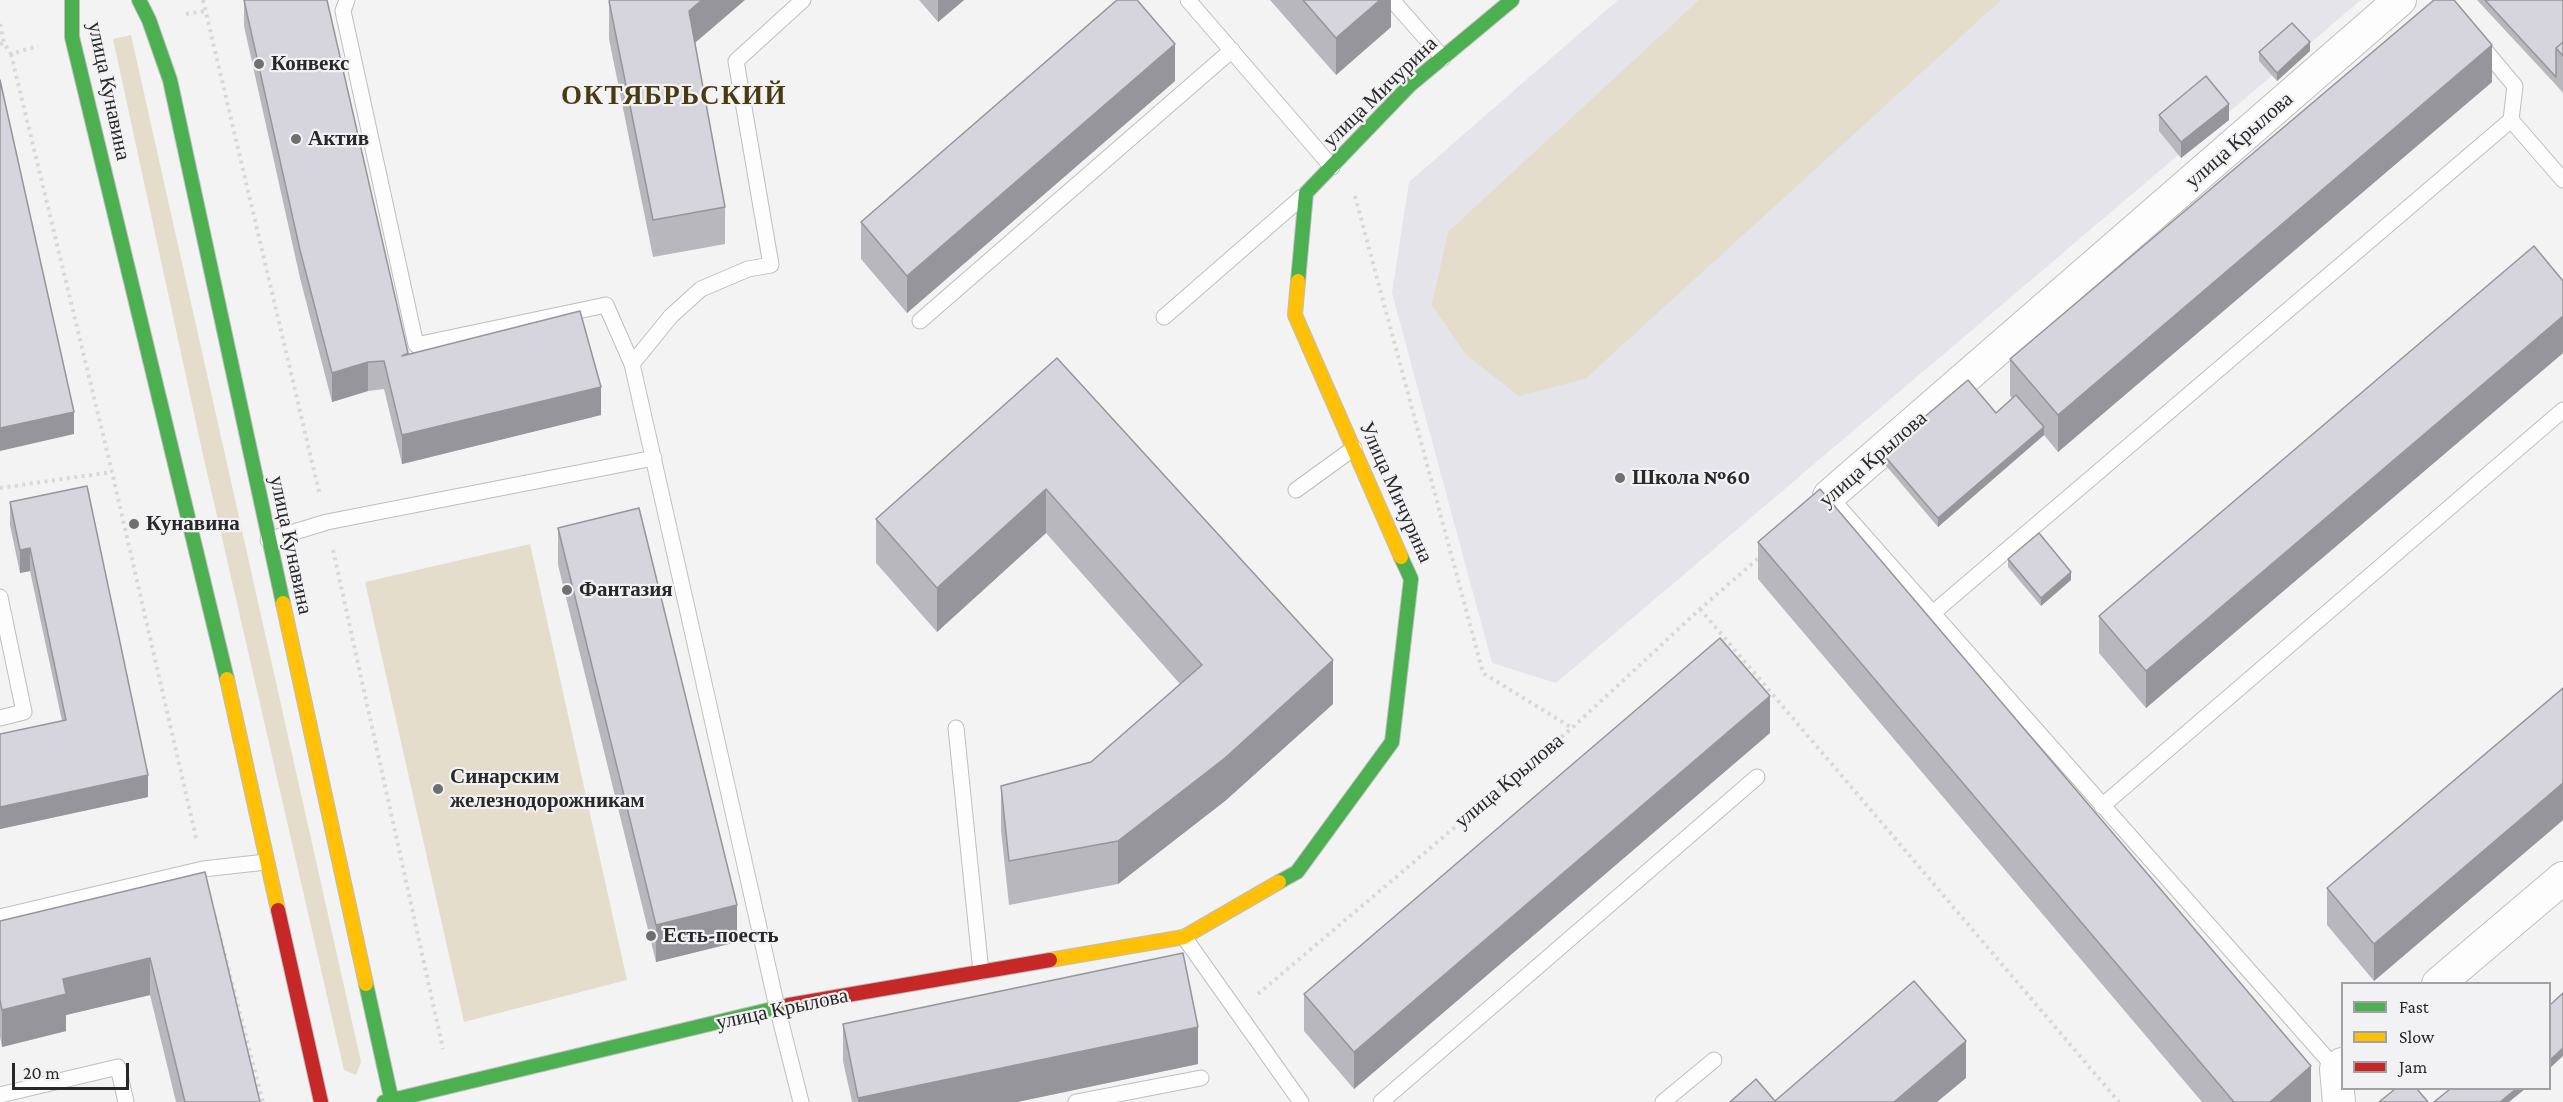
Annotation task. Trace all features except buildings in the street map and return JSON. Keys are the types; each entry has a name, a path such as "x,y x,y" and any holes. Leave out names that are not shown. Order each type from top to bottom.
{"street":[{"name":"улица Кунавина","path":"72,0 72,37 225,671 321,1102"},
{"name":"улица Кунавина","path":"139,0 149,20 171,80 389,1101"},
{"name":"улица Мичурина","path":"1306,193 1411,84 1512,0"},
{"name":"улица Крылова","path":"1830,496 2400,0"},
{"name":"Улица Мичурина","path":"1184,937 1297,872 1392,742 1411,579 1295,315 1306,193"},
{"path":"2440,982 2563,878"},
{"name":"улица Крылова","path":"389,1101 777,1007 1184,937"},
{"path":"2338,1102 2339,1066"}],"lane":[{"path":"347,0 343,11 416,345 606,305 633,364 777,1007 801,1102"},
{"path":"633,364 671,316 701,289 748,269 771,266 736,61 803,0"},
{"path":"1188,0 1332,167"},
{"path":"1392,0 1443,58"},
{"path":"1934,612 2511,120 2515,86 2471,34"},
{"path":"920,321 1232,50"},
{"path":"2511,120 2563,180"},
{"path":"1164,317 1306,193"},
{"path":"2102,806 2563,410"},
{"path":"1296,490 1354,448"},
{"path":"268,540 327,522 654,458"},
{"path":"1830,496 2102,806 2339,1066"},
{"path":"0,597 24,712 0,718"},
{"path":"956,728 981,972"},
{"path":"1381,1102 1757,777"},
{"path":"0,917 203,869 266,862"},
{"path":"1184,937 1301,1102"},
{"path":"1663,1102 1714,1060"},
{"path":"0,1095 118,1067 126,1102"},
{"path":"1077,1102 1201,1078"}],"path":[{"path":"0,24 4,43"},
{"path":"11,54 112,472 203,869 263,1102"},
{"path":"1344,155 1483,673 1572,728"},
{"path":"0,488 112,472"},
{"name":"улица Крылова","path":"1237,1012 1572,728 1700,609 1769,549"},
{"path":"1700,609 2119,1102"}],"shaded area":[{"name":"Школа №60","path":"1618,0 2361,0 1556,683 1492,663 1392,293 1409,182"},
{"path":"1699,0 2001,0 1585,379 1519,396 1466,355 1432,305 1448,232"},
{"path":"131,35 361,1062 356,1075 344,1070 203,455 113,39"},
{"path":"530,544 627,980 464,1022 365,582"}],"traffic: fast":[{"path":"72,0 72,37 227,679"},
{"path":"139,0 149,20 170,80 283,603"},
{"path":"1298,281 1306,193 1411,84 1512,0"},
{"path":"1279,882 1297,872 1392,742 1411,579 1401,557"},
{"path":"366,984 392,1102"},
{"path":"384,1102 789,1005"}],"traffic: slow":[{"path":"1298,281 1295,315 1401,557"},
{"path":"283,603 366,984"},
{"path":"227,679 278,910"},
{"path":"1050,960 1184,937 1279,882"}],"traffic: jam":[{"path":"278,910 321,1102"},
{"path":"789,1005 1050,960"}],"place":[{"name":"Конвекс","path":"259,64"},
{"name":"Актив","path":"296,139"},
{"name":"Школа №60","path":"1620,478"},
{"name":"Кунавина","path":"134,524"},
{"name":"Фантазия","path":"567,590"},
{"name":"Синарским железнодорожникам","path":"438,789"},
{"name":"Есть-поесть","path":"651,936"}],"district":[{"name":"ОКТЯБРЬСКИЙ","path":"674,96"}]}
